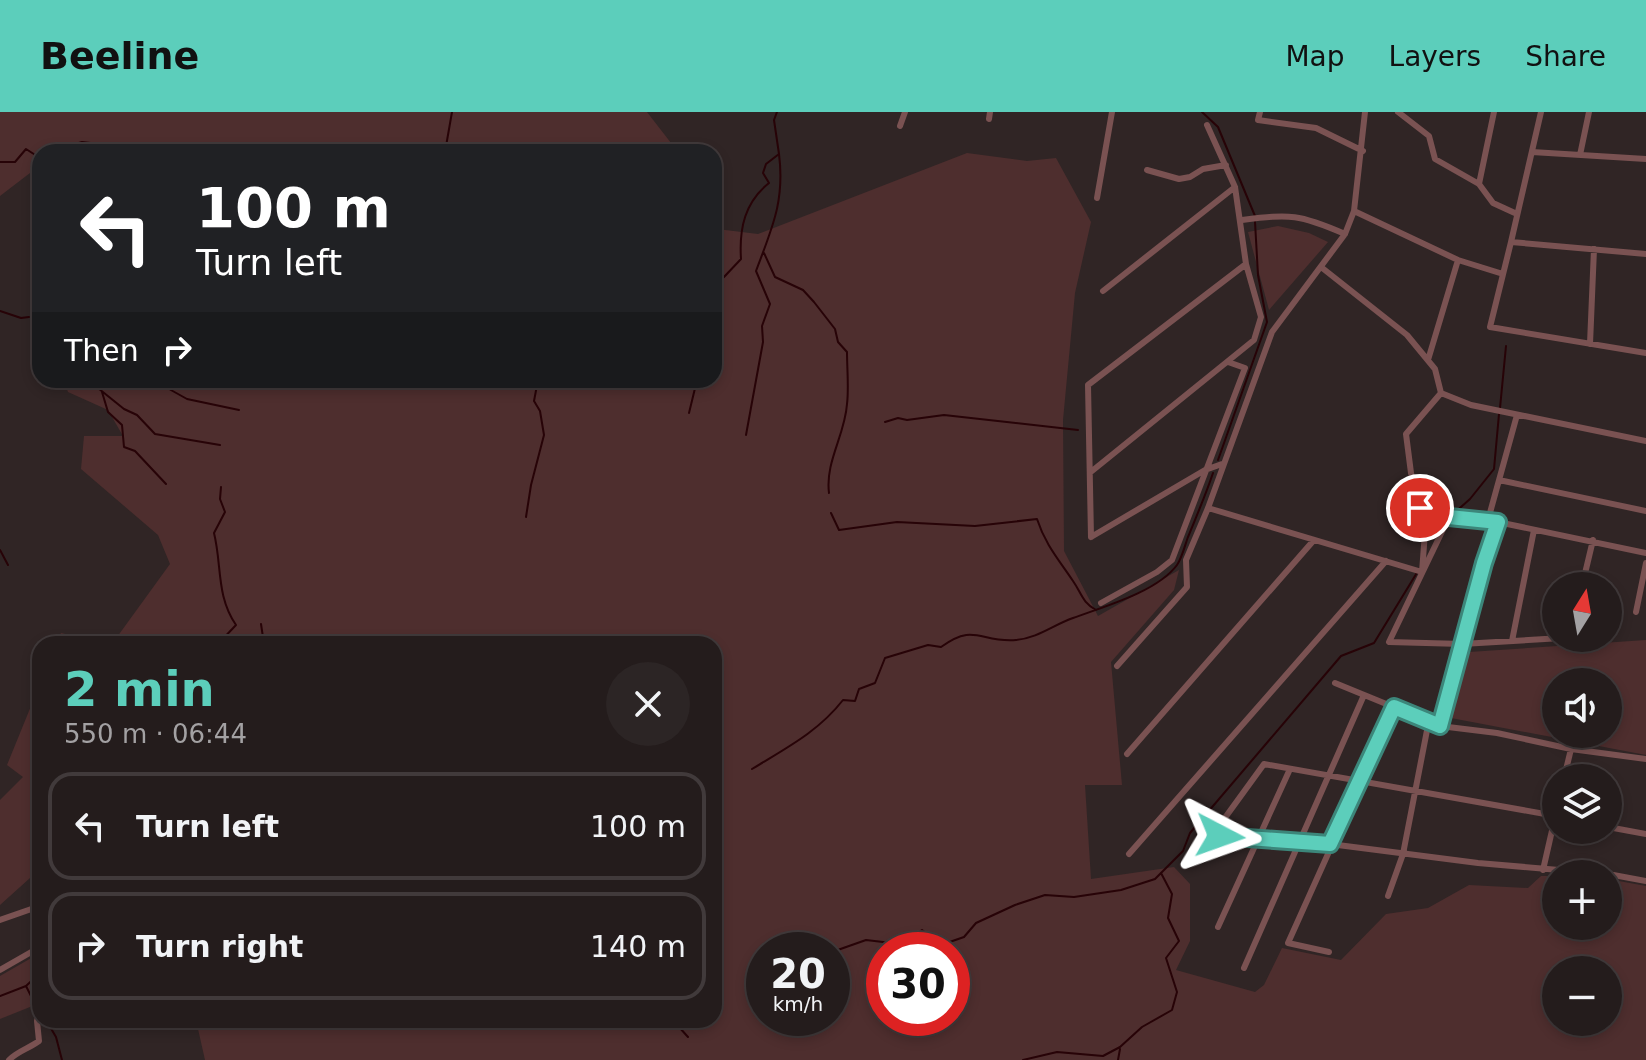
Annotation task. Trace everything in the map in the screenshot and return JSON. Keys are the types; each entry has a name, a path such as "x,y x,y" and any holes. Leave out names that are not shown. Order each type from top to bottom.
{"street":[{"path":"900,126 905,112"},
{"path":"1097,198 1112,112"},
{"path":"1260,112 1258,120 1316,128 1363,151"},
{"path":"1117,666 1187,587 1186,560 1272,332 1345,234 1354,211 1365,112"},
{"path":"1398,112 1429,136 1435,159 1479,184 1493,203 1517,214"},
{"path":"1479,184 1494,112"},
{"path":"1541,112 1490,327 1646,353"},
{"path":"1580,155 1589,112"},
{"path":"1092,471 1254,340 1261,317 1246,264 1235,187 1207,125"},
{"path":"1532,152 1646,159"},
{"path":"1147,170 1179,179 1203,169 1226,165"},
{"path":"1103,291 1235,187"},
{"path":"1354,211 1458,260 1503,274"},
{"path":"1242,220 1291,215 1345,234"},
{"path":"1511,242 1646,254"},
{"path":"1590,344 1594,249"},
{"path":"1428,360 1458,260"},
{"path":"1222,464 1206,469 1091,537 1088,385 1246,264"},
{"path":"1321,267 1344,288 1392,322 1435,369 1441,393"},
{"path":"1101,603 1157,572 1172,560 1245,368 1228,362"},
{"path":"1441,393 1471,405 1646,441"},
{"path":"1422,572 1425,532 1411,473 1406,434 1441,393"},
{"path":"1488,520 1517,415"},
{"path":"1499,480 1646,511"},
{"path":"1208,508 1422,572"},
{"path":"1420,508 1449,517 1488,520 1646,553"},
{"path":"1449,517 1389,642 1462,644 1542,639"},
{"path":"1440,726 1498,522"},
{"path":"1512,641 1534,530"},
{"path":"1127,754 1314,540"},
{"path":"1585,572 1593,540"},
{"path":"1129,854 1386,561"},
{"path":"1636,612 1646,563"},
{"path":"1335,683 1440,726 1646,759"},
{"path":"1244,968 1364,695"},
{"path":"1329,952 1288,943 1394,707"},
{"path":"1388,896 1403,854 1429,720"},
{"path":"1567,764 1571,749"},
{"path":"1542,813 1414,793 1264,764 1221,820 1220,836 1330,844 1542,870"},
{"path":"1218,927 1290,769"},
{"path":"1622,830 1646,834"},
{"path":"1622,877 1646,881"},
{"path":"0,920 32,909"},
{"path":"0,970 32,952"},
{"path":"9,1060 16,1052 30,1048 39,1041 38,1028"}],"shaded area":[{"path":"0,112 647,112 672,144 32,144 32,174 0,196"},
{"path":"967,153 1027,161 1056,158 1091,222 1075,293 1063,420 1064,551 1098,616 1179,570 1174,590 1111,662 1122,785 1085,785 1091,879 1174,867 1190,884 1190,941 1176,970 1255,992 1264,985 1282,948 1341,960 1386,914 1428,908 1469,885 1528,888 1542,876 1542,940 1622,940 1622,882 1646,886 1646,1060 205,1060 198,1028 722,1028 722,636 118,636 170,564 158,535 81,469 84,436 123,436 108,410 68,392 67,388 722,388 722,230 758,234"},
{"path":"1278,226 1309,233 1328,242 1269,310 1248,232"},
{"path":"1646,640 1646,755 1609,748 1622,748 1622,668 1542,668 1542,735 1451,718 1469,652 1542,647 1542,652 1622,652 1622,642"},
{"path":"32,704 32,876 0,905 0,800 23,777 7,765"},
{"path":"32,958 30,1007 0,1019 0,976"}],"waterway":[{"path":"446,144 452,112"},
{"path":"722,278 741,259 745,216 754,199 769,183 763,173 766,164 779,154 774,120 777,112"},
{"path":"1202,112 1218,127 1255,216"},
{"path":"76,144 99,144"},
{"path":"0,162 15,162 26,149 32,153"},
{"path":"746,435 763,342 762,326 770,304 756,271 779,200 779,154"},
{"path":"1218,460 1267,322 1258,275 1255,222"},
{"path":"764,253 775,277 803,290 835,329 838,342 847,352 847,404 832,459 829,493"},
{"path":"0,311 21,318 29,317"},
{"path":"1500,408 1506,346"},
{"path":"98,388 124,409 137,415 155,434 220,445"},
{"path":"167,388 187,399 239,410"},
{"path":"526,517 544,435 540,411 534,401 536,388"},
{"path":"689,413 695,388"},
{"path":"102,392 108,412 122,425 124,447 135,451 166,484"},
{"path":"1452,515 1470,499 1494,469 1499,414"},
{"path":"885,422 898,418 907,420 944,415 1078,430"},
{"path":"752,769 812,730 843,700 855,701 859,689 875,683 885,658 928,645 941,647 962,636 1024,639 1129,598 1157,583 1179,562 1213,473"},
{"path":"221,487 220,499 225,512 214,533 222,592 236,625 226,636"},
{"path":"831,513 839,530 897,522 975,526 1037,519 1053,552 1085,601 1096,610"},
{"path":"0,550 8,565"},
{"path":"850,946 866,940 900,944 922,930 941,945 964,937 976,923 1045,895 1074,897 1121,890 1155,879 1183,851 1190,833 1341,656 1374,643 1418,571"},
{"path":"261,624 263,636"},
{"path":"1023,1060 1057,1052 1103,1056 1120,1047 1142,1027 1172,1010 1177,992 1166,958 1179,941 1168,918 1172,894 1161,873"},
{"path":"0,996 32,980"},
{"path":"26,986 32,998"},
{"path":"51,1028 62,1060"},
{"path":"680,1028 688,1037"},
{"path":"1118,1060 1120,1049"}],"route":[{"path":"1220,836 1330,844 1394,707 1440,726 1498,522 1449,517 1420,508"}]}
